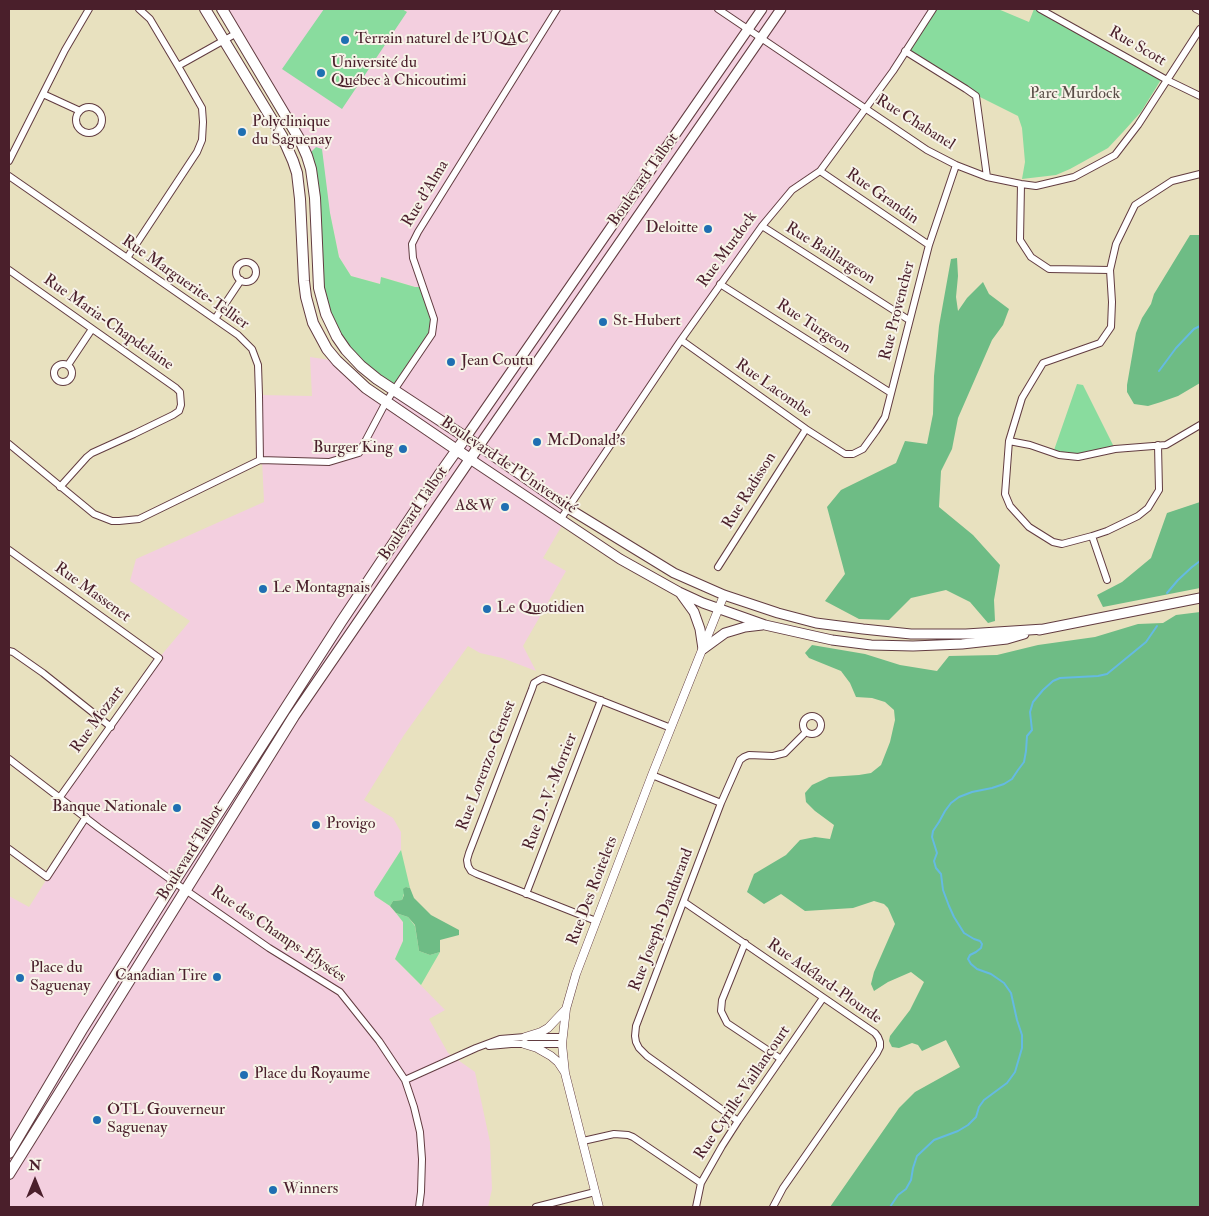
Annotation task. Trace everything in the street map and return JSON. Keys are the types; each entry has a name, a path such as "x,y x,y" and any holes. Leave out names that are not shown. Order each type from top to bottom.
{"main road":[{"name":"Boulevard de l'Université","path":"205,9 282,136 293,161 297,173 300,199 303,272 306,296 318,334 336,361 366,388 386,402 620,559 679,592 719,609 765,625 832,640 871,645 962,644 1007,639 1044,629 1200,598"},
{"name":"Boulevard de l'Université","path":"222,9 300,140 307,156 315,198 319,288 322,301 331,325 346,350 360,366 568,508 674,574 724,595 788,616 863,629 911,634 966,634 1044,629"},
{"name":"Boulevard Talbot","path":"9,1153 83,1028 174,882 341,622 439,475 762,9"},
{"name":"Boulevard Talbot","path":"9,1174 294,716 780,9"},
{"path":"679,592 694,612 700,629 703,649 725,633 745,627 765,625"}],"street":[{"path":"9,161 65,50 89,9"},
{"path":"127,258 197,152 202,140 203,122 202,108 150,19 139,9"},
{"name":"Rue d'Alma","path":"260,460 329,462 358,453 386,402 432,334 434,319 413,258 412,244 557,9"},
{"name":"Rue Chabanel","path":"718,9 927,150 956,165 987,177 1036,186 1074,177 1114,155 1138,126 1200,29"},
{"name":"Rue Murdock","path":"560,520 681,340 762,226 792,190 820,171 893,71 933,9"},
{"name":"Rue Scott","path":"1040,9 1167,80 1200,96"},
{"path":"1196,9 1200,11"},
{"path":"178,66 237,33"},
{"path":"905,51 976,96 987,177"},
{"path":"43,94 80,110 88,107 96,110 101,117 98,129 91,133 79,129 76,122 80,110"},
{"name":"Rue Provencher","path":"853,454 863,449 884,417 928,245 956,165"},
{"name":"Rue Grandin","path":"820,171 928,245"},
{"path":"1158,446 1159,490 1148,508 1138,516 1092,536 1062,544 1053,542 1029,527 1010,506 1005,494 1009,440 1022,398 1043,363 1100,343 1111,327 1110,270 1116,244 1135,205 1172,181 1200,174"},
{"name":"Rue Marguerite-Tellier","path":"9,176 238,334 252,349 258,365 260,460"},
{"path":"1021,184 1020,240 1031,257 1050,269 1110,270"},
{"name":"Rue Baillargeon","path":"762,226 909,320"},
{"name":"Rue Maria-Chapdelaine","path":"9,270 180,392 181,405 179,411 87,456 60,487"},
{"path":"215,319 241,280"},
{"name":"Rue Turgeon","path":"720,284 891,393"},
{"path":"68,365 92,329"},
{"name":"Rue Lacombe","path":"681,340 806,429 845,454 853,454"},
{"path":"1009,440 1058,455 1078,457 1115,449 1166,445 1200,425"},
{"name":"Rue Radisson","path":"718,567 806,429"},
{"path":"9,444 94,514 112,520 139,519 260,460"},
{"path":"1092,536 1107,580"},
{"name":"Rue Massenet","path":"9,550 159,658"},
{"name":"Rue Des Roitelets","path":"598,1207 565,1073 562,1040 566,1009 576,974 596,920 724,595"},
{"path":"9,651 43,673 111,727"},
{"name":"Rue Mozart","path":"60,797 159,658"},
{"name":"Rue Lorenzo-Genest","path":"596,920 477,874 471,871 468,866 469,853 534,683 544,678 671,728"},
{"name":"Rue D.-V.-Morrier","path":"526,894 601,700"},
{"name":"Rue Joseph-Dandurand","path":"738,1121 647,1056 636,1042 636,1026 721,803 738,765 744,757 749,755 773,756 785,753 806,732"},
{"name":"Rue des Champs-Élysées","path":"9,759 174,882 269,948 340,992 379,1041 405,1080 420,1132 422,1159 419,1207"},
{"path":"652,775 721,803"},
{"path":"9,849 47,877 86,817"},
{"name":"Rue Adélard-Plourde","path":"684,902 875,1033 880,1042 877,1053 783,1188 773,1207"},
{"path":"745,943 722,1000 721,1011 727,1023 781,1059"},
{"name":"Rue Cyrille-Vaillancourt","path":"696,1207 701,1183 711,1164 738,1121 823,998"},
{"path":"524,1040 548,1028 566,1009"},
{"path":"524,1040 552,1056 565,1073"},
{"path":"405,1080 476,1048 524,1040 562,1040"},
{"path":"583,1141 614,1134 628,1135 701,1183"},
{"path":"536,1207 595,1192"}],"shaded area":[{"path":"225,9 933,9 820,171 792,190 762,226 610,448 571,510 543,558 566,571 523,646 536,671 502,658 480,653 468,646 404,735 364,800 393,818 401,832 401,850 374,892 375,896 390,906 403,922 403,941 395,959 445,1010 429,1019 448,1053 475,1072 490,1142 492,1189 488,1207 9,1207 9,896 29,907 86,817 60,797 159,658 190,621 130,581 136,559 264,502 259,395 312,396 310,357 337,361 386,402 394,391 415,287 382,277 381,284 351,276 339,257 330,213 307,156"}],"green space":[{"name":"Terrain naturel de l'UQAC","path":"324,9 402,9 407,12 342,109 282,69"},
{"name":"Parc Murdock","path":"935,9 998,9 1029,22 1034,9 1040,9 1162,78 1141,112 1108,148 1056,175 1022,179 1025,162 1022,128 1018,116 964,89 908,53"},
{"path":"316,147 322,149 330,213 339,257 351,276 380,284 381,277 415,287 423,287 434,319 432,334 394,391 361,366 326,314 307,156"},
{"path":"1190,235 1200,235 1200,383 1178,396 1161,402 1148,406 1134,404 1127,392 1127,385 1136,333 1154,294"},
{"path":"957,258 956,297 958,311 967,298 983,282 989,294 1009,309 1003,325 992,340 958,418 952,449 941,471 939,507 973,535 1000,565 994,600 995,621 988,623 970,602 946,590 911,598 889,620 859,619 825,601 845,574 827,507 841,490 896,463 905,441 927,444 933,414 934,376 939,326 951,259"},
{"path":"1077,384 1083,385 1115,449 1078,457 1053,453"},
{"path":"1200,502 1200,588 1103,607 1097,595 1122,582 1151,558 1167,513"},
{"path":"1200,612 1200,1207 830,1207 899,1108 915,1092 960,1067 946,1040 922,1051 918,1045 912,1043 899,1048 892,1047 889,1041 890,1036 910,1010 924,982 911,972 888,982 874,991 871,984 874,972 895,924 888,908 884,904 874,901 853,908 805,911 781,894 764,904 747,892 754,874 786,855 800,840 815,837 830,839 834,825 806,802 805,793 812,785 829,777 871,773 881,765 890,742 895,720 894,710 885,702 872,698 856,697 850,683 841,671 809,658 805,653 812,645 865,654 900,665 937,671 949,656 997,655 1038,645 1095,637 1138,624 1163,623 1176,615"},
{"path":"401,850 410,888 406,887 402,900 393,901 390,906 375,896 374,892"},
{"path":"406,887 410,888 414,898 431,915 459,930 459,935 440,940 440,952 430,955 419,951 415,925 408,917 396,913 390,906 393,901 402,900 404,895 403,889"},
{"path":"396,913 408,917 415,926 419,951 430,955 440,952 421,985 395,959 403,941 403,922"}],"waterway":[{"path":"1159,371 1176,348 1194,329 1200,326"},
{"path":"1167,593 1178,580 1200,561"},
{"path":"890,1207 898,1195 906,1189 911,1180 917,1156 934,1140 958,1131 976,1117 979,1107 984,1100 1007,1083 1015,1072 1022,1048 1022,1035 1011,993 1004,983 991,974 977,969 968,959 970,955 981,948 982,944 980,941 964,933 949,906 943,890 941,874 936,868 934,861 937,853 932,837 933,831 951,803 959,797 1004,784 1012,779 1024,762 1027,736 1032,730 1030,712 1033,702 1043,690 1053,681 1060,678 1107,674 1146,642 1157,626"}],"place":[{"name":"Terrain naturel de l'UQAC","path":"345,40"},
{"name":"Université du Québec à Chicoutimi","path":"321,73"},
{"name":"Polyclinique du Saguenay","path":"242,132"},
{"name":"Deloitte","path":"708,229"},
{"name":"St-Hubert","path":"603,322"},
{"name":"Jean Coutu","path":"451,362"},
{"name":"McDonald's","path":"537,442"},
{"name":"Burger King","path":"403,449"},
{"name":"A&W","path":"505,507"},
{"name":"Le Montagnais","path":"263,589"},
{"name":"Le Quotidien","path":"487,609"},
{"name":"Banque Nationale","path":"177,808"},
{"name":"Provigo","path":"316,825"},
{"name":"Canadian Tire","path":"217,977"},
{"name":"Place du Saguenay","path":"20,978"},
{"name":"Place du Royaume","path":"244,1075"},
{"name":"OTL Gouverneur Saguenay","path":"97,1120"},
{"name":"Winners","path":"273,1190"}]}
